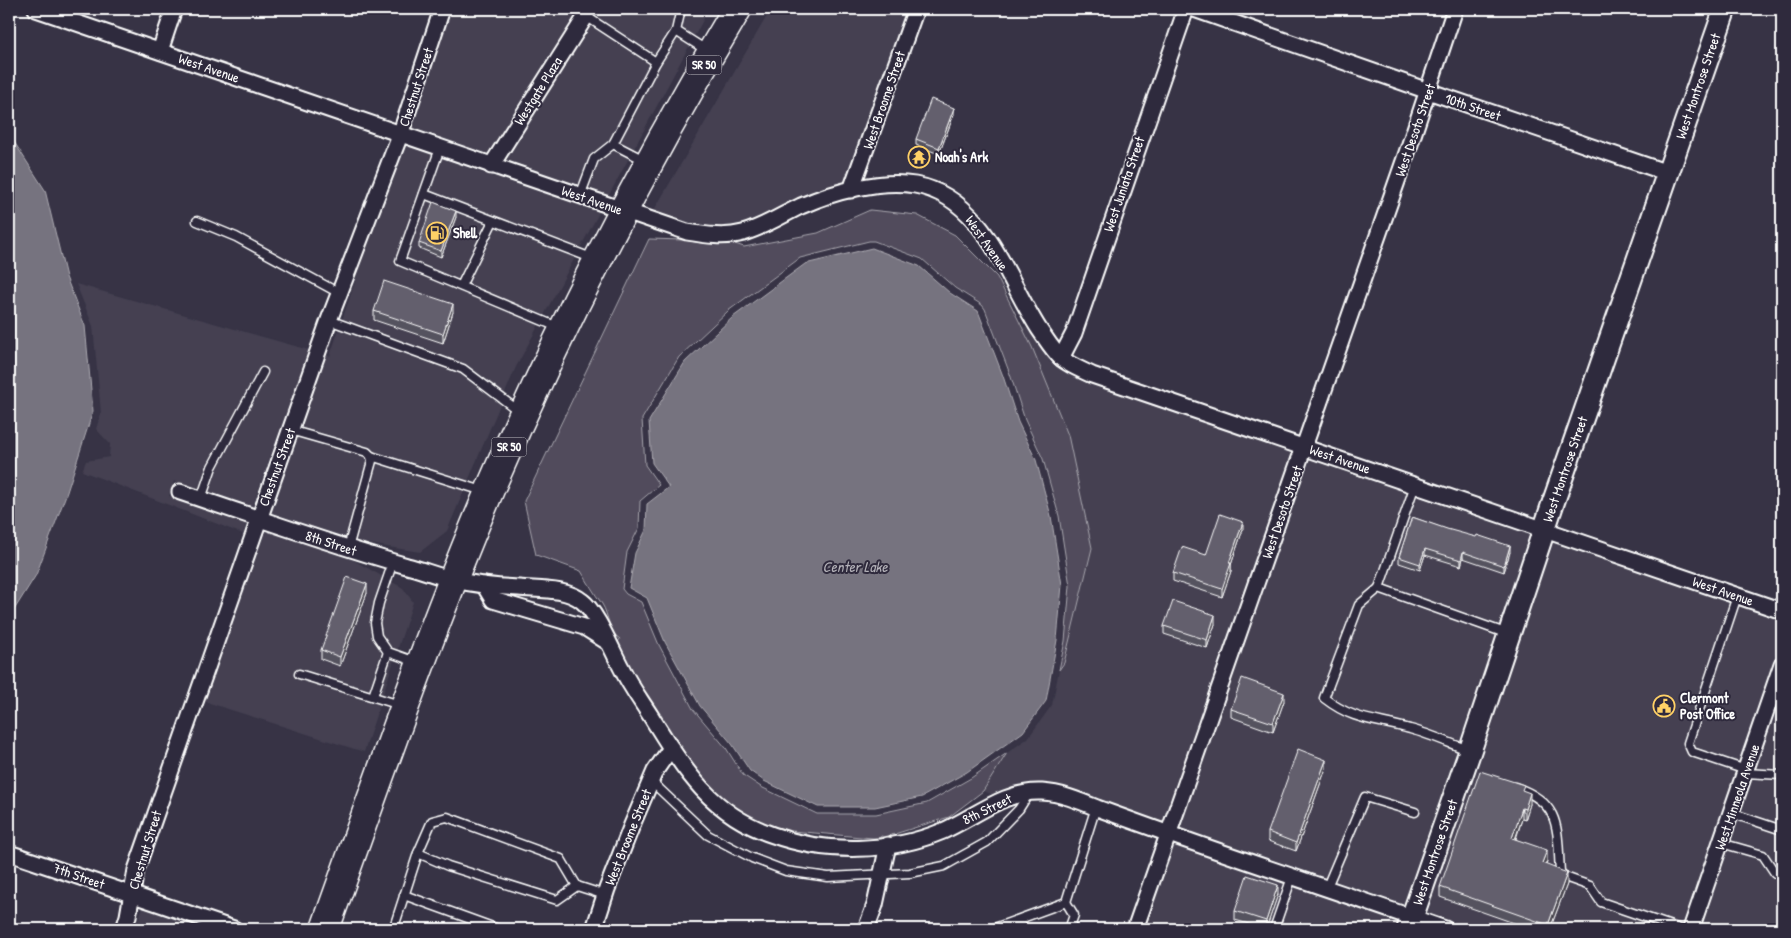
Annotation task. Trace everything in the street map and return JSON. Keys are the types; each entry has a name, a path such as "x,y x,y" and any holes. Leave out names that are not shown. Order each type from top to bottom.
{"highway":[{"name":"SR 50","path":"325,929 420,663 488,492 564,329 624,210 737,9"}],"street":[{"name":"West Avenue","path":"36,9 687,232 725,236 742,234 770,223 818,199 852,190 888,184 916,185 932,190 964,210 978,225 996,251 1034,321 1060,358 1071,365 1092,375 1782,612"},
{"path":"160,51 174,9"},
{"name":"Chestnut Street","path":"124,929 136,870 258,518 339,293 400,135 442,9"},
{"name":"West Broome Street","path":"852,190 916,9"},
{"name":"West Juniata Street","path":"1060,358 1074,333 1186,9"},
{"name":"10th Street","path":"1194,9 1225,14 1428,91 1668,173"},
{"name":"West Desoto Street","path":"1135,929 1305,447 1455,9"},
{"name":"West Montrose Street","path":"1410,923 1468,764 1508,634 1725,9"},
{"name":"Westgate Plaza","path":"491,166 580,12"},
{"name":"8th Street","path":"180,492 348,548 453,580 484,585 560,592 579,598 589,607 624,674 670,748 698,787 714,802 740,820 768,834 818,848 848,849 888,846 914,841 942,831 1012,796 1030,791 1048,792 1326,888 1410,923 1444,929"},
{"path":"484,585 493,600 584,627 608,641"},
{"name":"West Minneola Avenue","path":"1691,929 1782,664"},
{"name":"West Broome Street","path":"594,929 605,895 655,771 670,748"},
{"path":"866,929 883,874 888,846"},
{"name":"7th Street","path":"9,853 234,929"}],"lane":[{"path":"580,196 594,159 613,144 656,62 676,31 681,9"},
{"path":"580,12 656,62"},
{"path":"676,31 711,53"},
{"path":"613,144 650,163"},
{"path":"440,148 400,261 564,329"},
{"path":"424,194 598,261"},
{"path":"461,286 493,220"},
{"path":"198,221 236,238 339,293"},
{"path":"329,320 462,368 524,414"},
{"path":"201,499 212,466 263,372"},
{"path":"290,430 367,452 371,456 488,492"},
{"path":"348,548 372,461 371,456"},
{"path":"1415,485 1379,588 1359,605 1324,698 1339,709 1364,719 1410,728 1468,764"},
{"path":"393,562 379,603 375,623 377,636 388,652 420,663"},
{"path":"1379,588 1508,634"},
{"path":"1737,596 1688,743 1692,752 1745,772 1782,775"},
{"path":"373,696 388,652"},
{"path":"299,674 404,706"},
{"path":"651,782 708,835 752,858 786,871 828,876 910,873 944,866 987,842 1019,809 1030,791"},
{"path":"1505,784 1530,792 1545,803 1557,827 1560,872 1565,877 1590,886 1601,902 1680,929"},
{"path":"1326,888 1365,797 1415,812"},
{"path":"1069,929 1074,915 1066,902 1096,807"},
{"path":"1731,813 1782,830"},
{"path":"396,929 394,927 418,853 432,821 447,817 561,859 577,886 605,895"},
{"path":"1721,843 1763,855 1776,873 1782,876"},
{"path":"418,853 448,866 556,900 577,886"},
{"path":"1274,929 1292,877"},
{"path":"404,895 498,929"},
{"path":"992,929 1066,902"},
{"path":"1019,929 1023,918"}],"shaded area":[{"path":"451,9 580,9 487,156 411,130"},
{"path":"589,9 709,9 608,197 504,162 597,14"},
{"path":"771,9 906,9 844,184 814,191 765,216 739,226 724,228 703,227 653,212"},
{"path":"405,145 494,177 495,175 600,211 516,367 447,531 420,552 350,541 269,514 326,355 330,356 367,246"},
{"path":"870,210 917,215 955,235 997,277 1032,347 1068,435 1092,548 1064,663 1059,670 1065,641 1070,586 1059,516 1043,459 1025,420 985,309 982,305 955,288 922,259 874,241 800,258 728,311 679,357 642,419 645,465 659,485 640,501 639,528 627,552 622,589 626,594 641,602 659,645 693,709 726,748 743,775 761,787 817,814 876,814 927,803 971,778 1007,753 983,791 949,817 885,837 881,836 880,838 780,830 744,814 720,797 705,782 681,749 682,746 677,743 632,671 618,642 620,639 613,632 602,604 581,571 536,555 524,501 649,239 732,243 744,247 818,233"},
{"path":"76,284 309,350 252,508 174,481 169,496 247,523 243,534 82,471 86,461 109,457 110,444 96,429 101,413 93,326"},
{"path":"1021,326 1029,329 1050,358 1049,361 1067,372 1089,382 1294,452 1162,823 1080,792 1050,784 1027,784 994,795 983,791 1007,753 1028,738 1052,705 1059,670 1064,663 1092,548 1032,347"},
{"path":"1311,457 1532,534 1406,907 1179,829"},
{"path":"264,529 346,556 403,588 413,602 364,752 203,701"},
{"path":"1549,540 1782,620 1782,636 1682,929 1468,929 1423,913"},
{"path":"1782,692 1782,929 1701,929"},
{"path":"1173,844 1400,922 1398,929 1144,929"},
{"path":"143,907 209,929 135,929"}],"water":[{"path":"9,134 45,190 66,277 85,326 93,411 67,492 36,575 9,618"},
{"name":"Center Lake","path":"872,248 919,266 950,293 978,311 1018,422 1036,460 1051,516 1062,585 1057,640 1046,701 1023,732 967,772 922,797 875,807 818,807 764,781 750,771 732,744 700,706 665,642 647,598 629,588 635,553 646,530 647,504 669,487 652,463 649,421 685,362 733,317 805,264"}],"building":[{"path":"931,99 954,108 939,148 916,139"},
{"name":"Shell","path":"433,202 456,211 441,251 419,243"},
{"path":"384,281 453,304 443,334 374,311"},
{"path":"1220,514 1243,522 1222,589 1173,573 1182,547 1206,555"},
{"path":"1412,517 1447,529 1476,537 1477,535 1510,546 1504,566 1463,552 1461,560 1425,549 1420,564 1399,557"},
{"path":"347,577 367,584 340,657 321,650"},
{"path":"1173,601 1215,615 1207,640 1164,626"},
{"path":"1242,678 1284,693 1273,723 1231,709"},
{"path":"1298,749 1326,760 1296,843 1268,832"},
{"path":"1480,771 1524,785 1522,790 1530,793 1525,809 1522,808 1512,838 1547,850 1542,863 1567,873 1548,925 1440,887"},
{"path":"1247,875 1278,885 1266,921 1235,911"}],"place":[{"name":"Noah's Ark","path":"919,157"},
{"name":"Shell","path":"437,233"},
{"name":"Clermont Post Office","path":"1664,706"}]}
